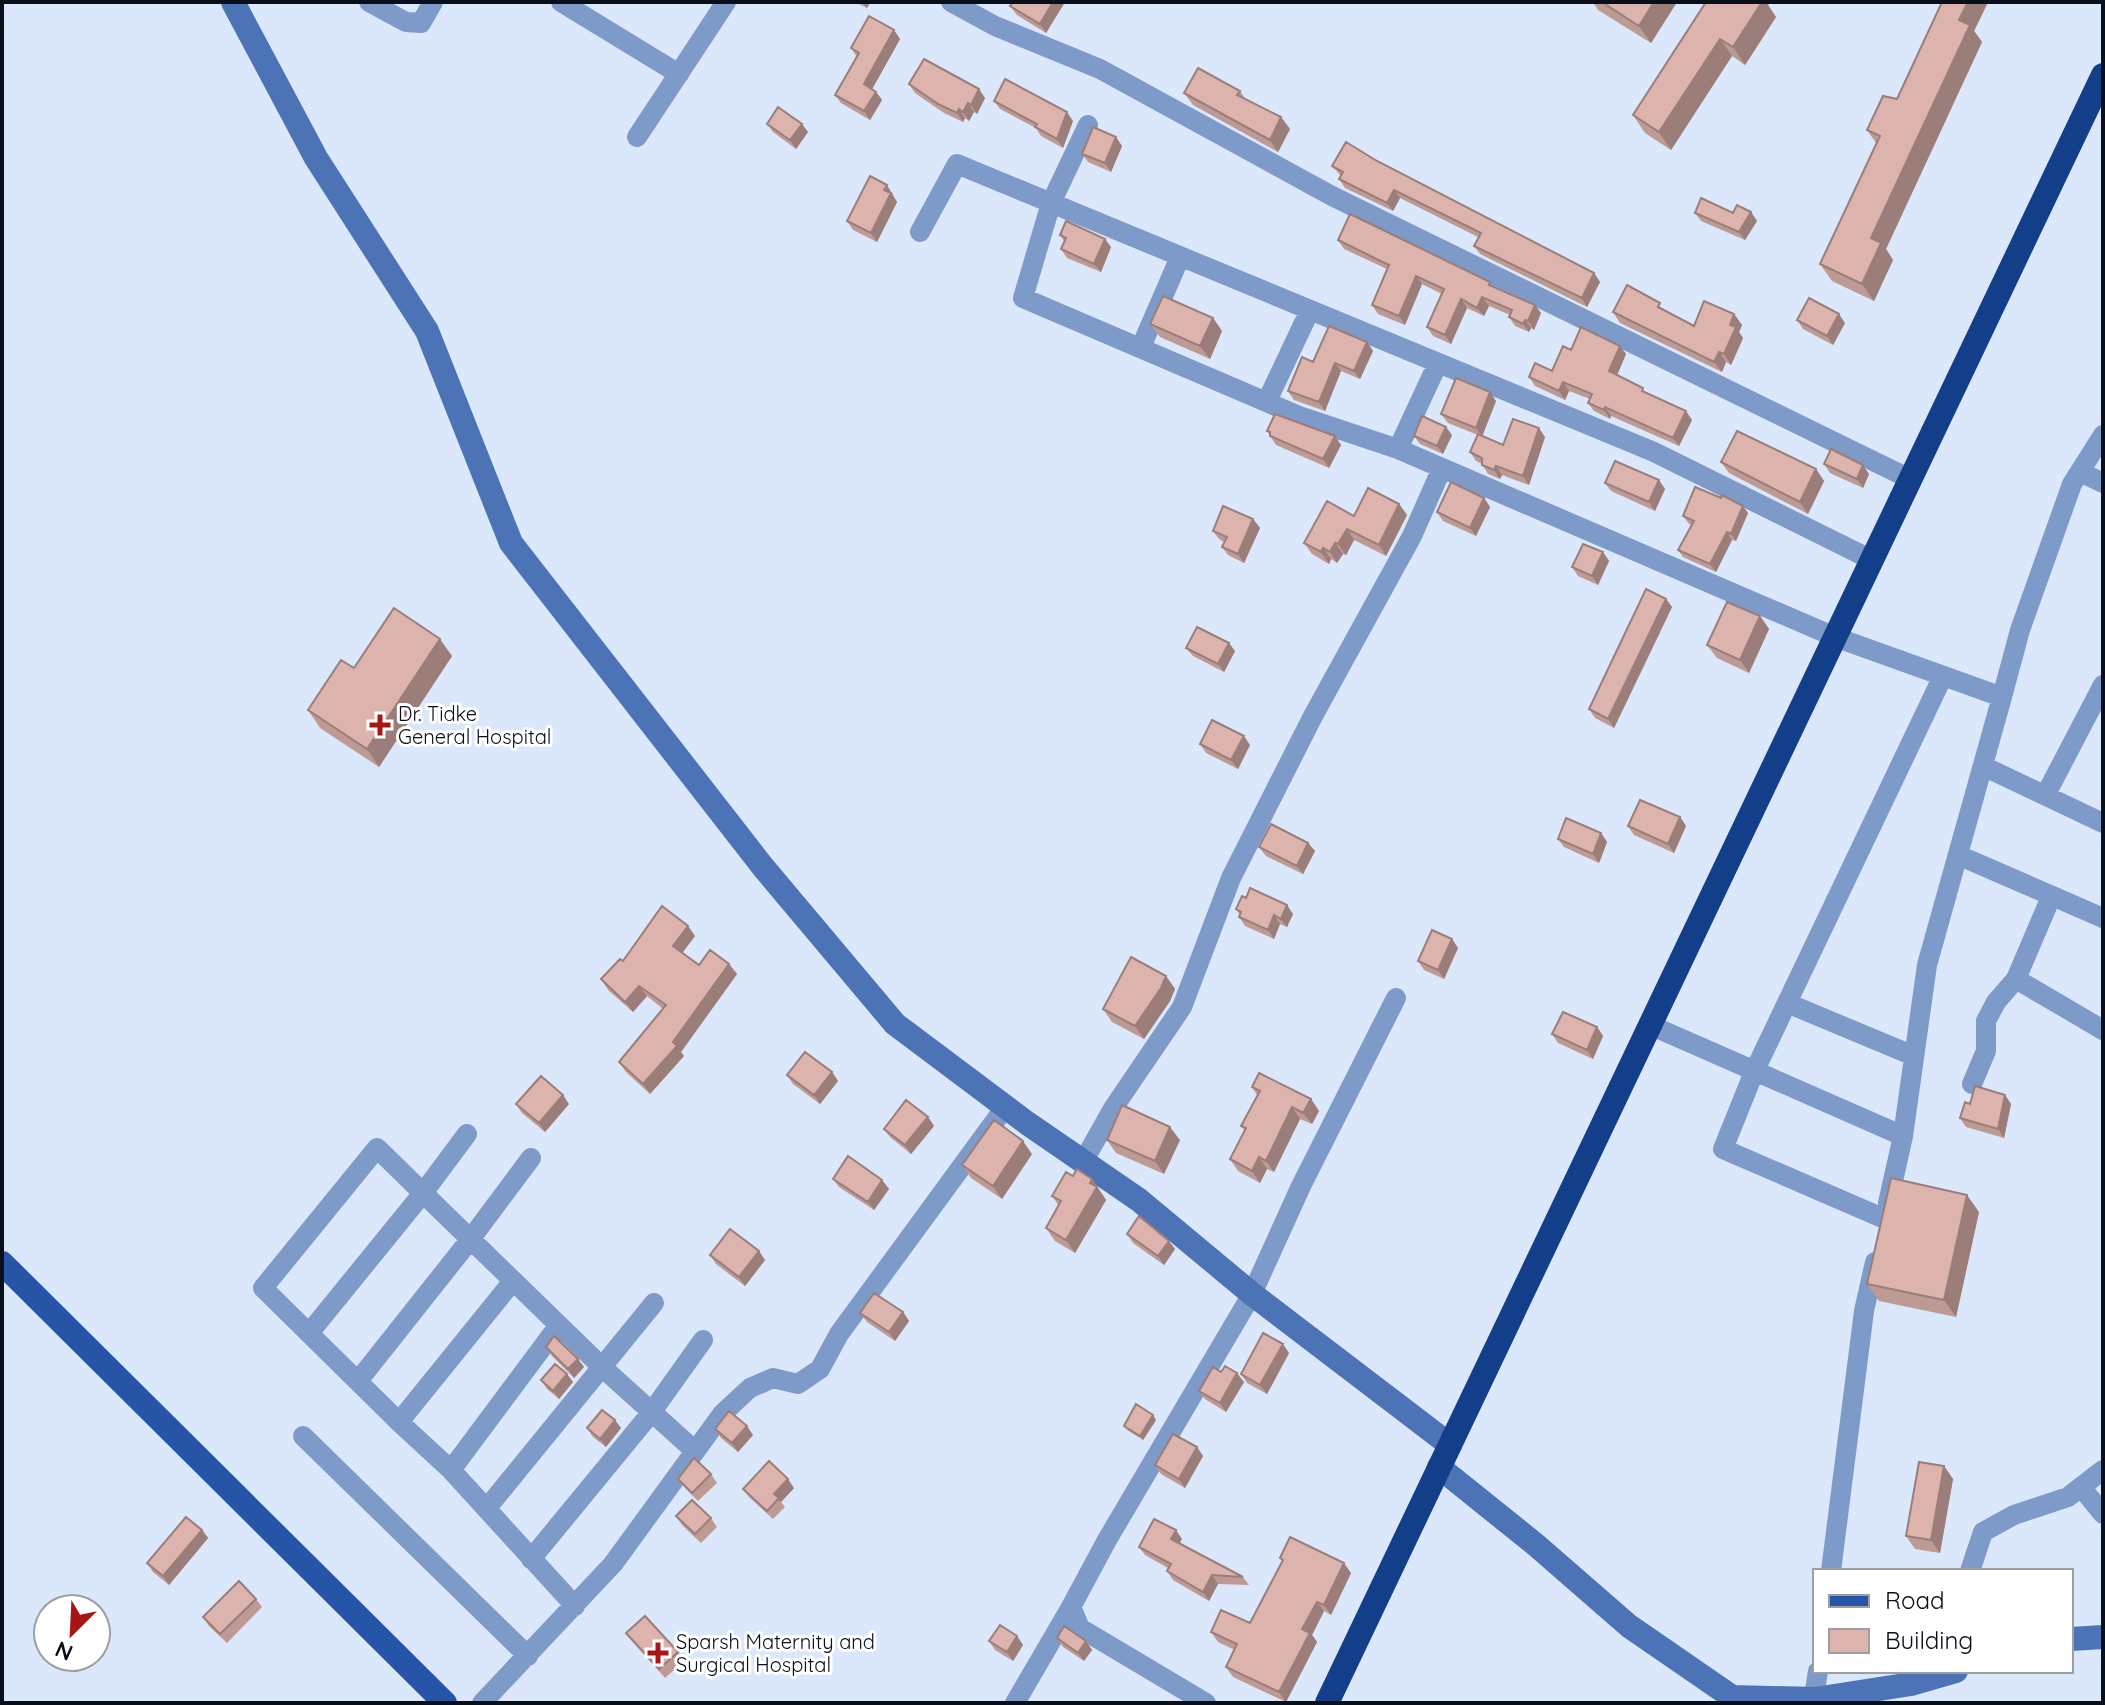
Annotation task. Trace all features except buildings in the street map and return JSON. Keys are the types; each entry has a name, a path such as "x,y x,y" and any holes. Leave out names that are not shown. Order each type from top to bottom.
{"highway":[{"path":"1327,1703 2103,75"}],"main road":[{"path":"2,1263 445,1703"}],"street":[{"path":"233,2 316,158 427,331 511,543 763,867 895,1024 1139,1200 1252,1294 1450,1445"},
{"path":"369,2 396,8 406,22 421,23 433,2"},
{"path":"561,2 586,8 679,74"},
{"path":"637,137 726,2"},
{"path":"951,2 995,26 1100,69 1332,196 1910,479"},
{"path":"1088,125 1051,203 1023,298 1299,416 1398,449 1835,637 2002,697"},
{"path":"920,232 957,164 1654,452 1872,560"},
{"path":"1141,347 1180,257"},
{"path":"1267,401 1310,310"},
{"path":"1398,449 1438,363"},
{"path":"1831,1569 1864,1311 1903,1136 1927,965 2020,630 2072,484 2103,435"},
{"path":"1083,1162 1114,1107 1182,1007 1231,878 1313,716 1412,536 1442,468"},
{"path":"2080,472 2103,483"},
{"path":"1881,1234 1723,1149 1754,1072 1943,676"},
{"path":"2046,794 2103,685"},
{"path":"1983,766 2103,823"},
{"path":"1958,855 2103,918"},
{"path":"1972,1084 1986,1051 1986,1021 1996,1002 2016,979 2051,897"},
{"path":"2016,979 2103,1030"},
{"path":"1015,1703 1252,1294 1301,1186 1396,998"},
{"path":"1787,1003 1914,1056"},
{"path":"1650,1025 1903,1136"},
{"path":"482,1703 613,1564 723,1413 750,1388 773,1378 798,1384 820,1369 839,1334 1006,1106"},
{"path":"310,1332 467,1134"},
{"path":"575,1606 451,1470 263,1288 377,1148 469,1241 695,1451"},
{"path":"358,1381 531,1158"},
{"path":"399,1422 513,1281"},
{"path":"487,1508 654,1303"},
{"path":"451,1470 559,1325"},
{"path":"531,1559 651,1413 703,1340"},
{"path":"303,1436 528,1656"},
{"path":"1439,1467 1536,1545 1629,1626 1732,1697 1814,1701 1874,1696 1933,1675"},
{"path":"1971,1569 1983,1532 2014,1515 2068,1497 2103,1470"},
{"path":"2081,1487 2103,1514"},
{"path":"1071,1607 1080,1628 1206,1703"},
{"path":"2073,1639 2103,1637"},
{"path":"1814,1701 1818,1673"}],"place":[{"name":"Dr. Tidke General Hospital","path":"380,725"},
{"name":"Sparsh Maternity and Surgical Hospital","path":"658,1653"}]}
